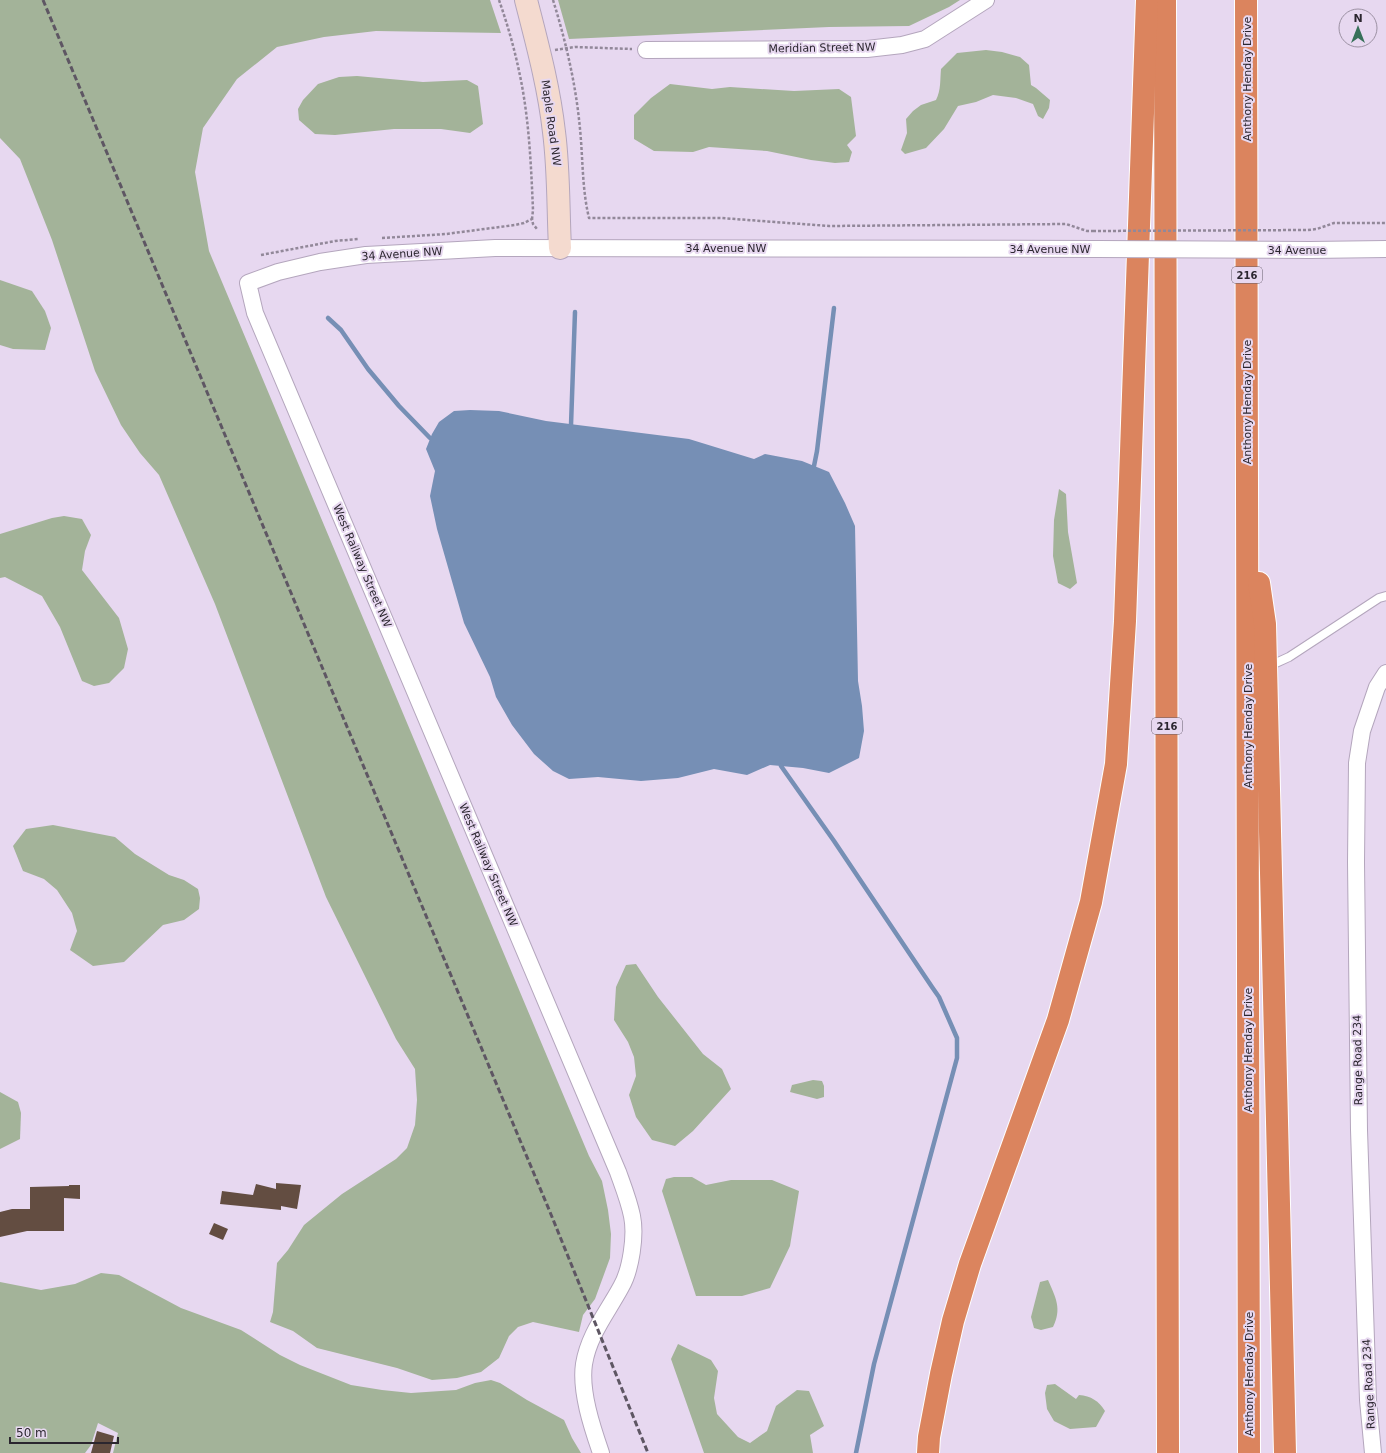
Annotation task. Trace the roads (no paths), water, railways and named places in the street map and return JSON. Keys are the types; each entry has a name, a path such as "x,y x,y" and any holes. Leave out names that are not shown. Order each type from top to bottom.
{"highway":[{"path":"928,1453 929,1437 953,1321 970,1264 1058,1020 1091,902 1116,764 1126,613 1147,0"},
{"name":"216","path":"1165,0 1168,1453"},
{"name":"Anthony Henday Drive","path":"1246,0 1249,1453"},
{"path":"1248,495 1265,624 1285,1453"}],"street":[{"name":"Maple Road NW","path":"526,0 539,54 554,131 558,180 560,248"},
{"name":"Meridian Street NW","path":"646,50 867,49 902,45 925,39 986,0"},
{"name":"34 Avenue NW","path":"248,283 278,272 313,264 366,255 495,248 1208,249"},
{"name":"34 Avenue","path":"1208,249 1386,250"},
{"name":"West Railway Street NW","path":"248,283 255,313 618,1172 627,1199 632,1216 633,1230 630,1264 622,1286 596,1327 584,1364 584,1382 588,1413 601,1453"},
{"name":"Range Road 234","path":"1373,1453 1368,1400 1359,1130 1356,862 1357,763 1362,731 1378,687 1386,673"}],"lane":[{"path":"1266,668 1289,657 1379,598 1386,596"}],"water":[{"path":"454,411 499,411 546,421 689,439 754,459 765,454 802,461 829,472 855,526 858,681 864,731 859,758 829,773 803,768 770,765 747,775 714,769 678,778 641,781 598,777 569,779 553,771 534,754 512,725 496,697 490,677 464,623 437,529 430,496 435,471 426,449 439,422"}],"waterway":[{"path":"814,466 834,308"},
{"path":"571,425 575,312"},
{"path":"328,318 341,330 368,369 399,406 430,438"},
{"path":"781,766 834,841 939,997 957,1038 957,1058 874,1364 856,1453"}],"railway":[{"path":"43,0 550,1212 648,1453"}]}
